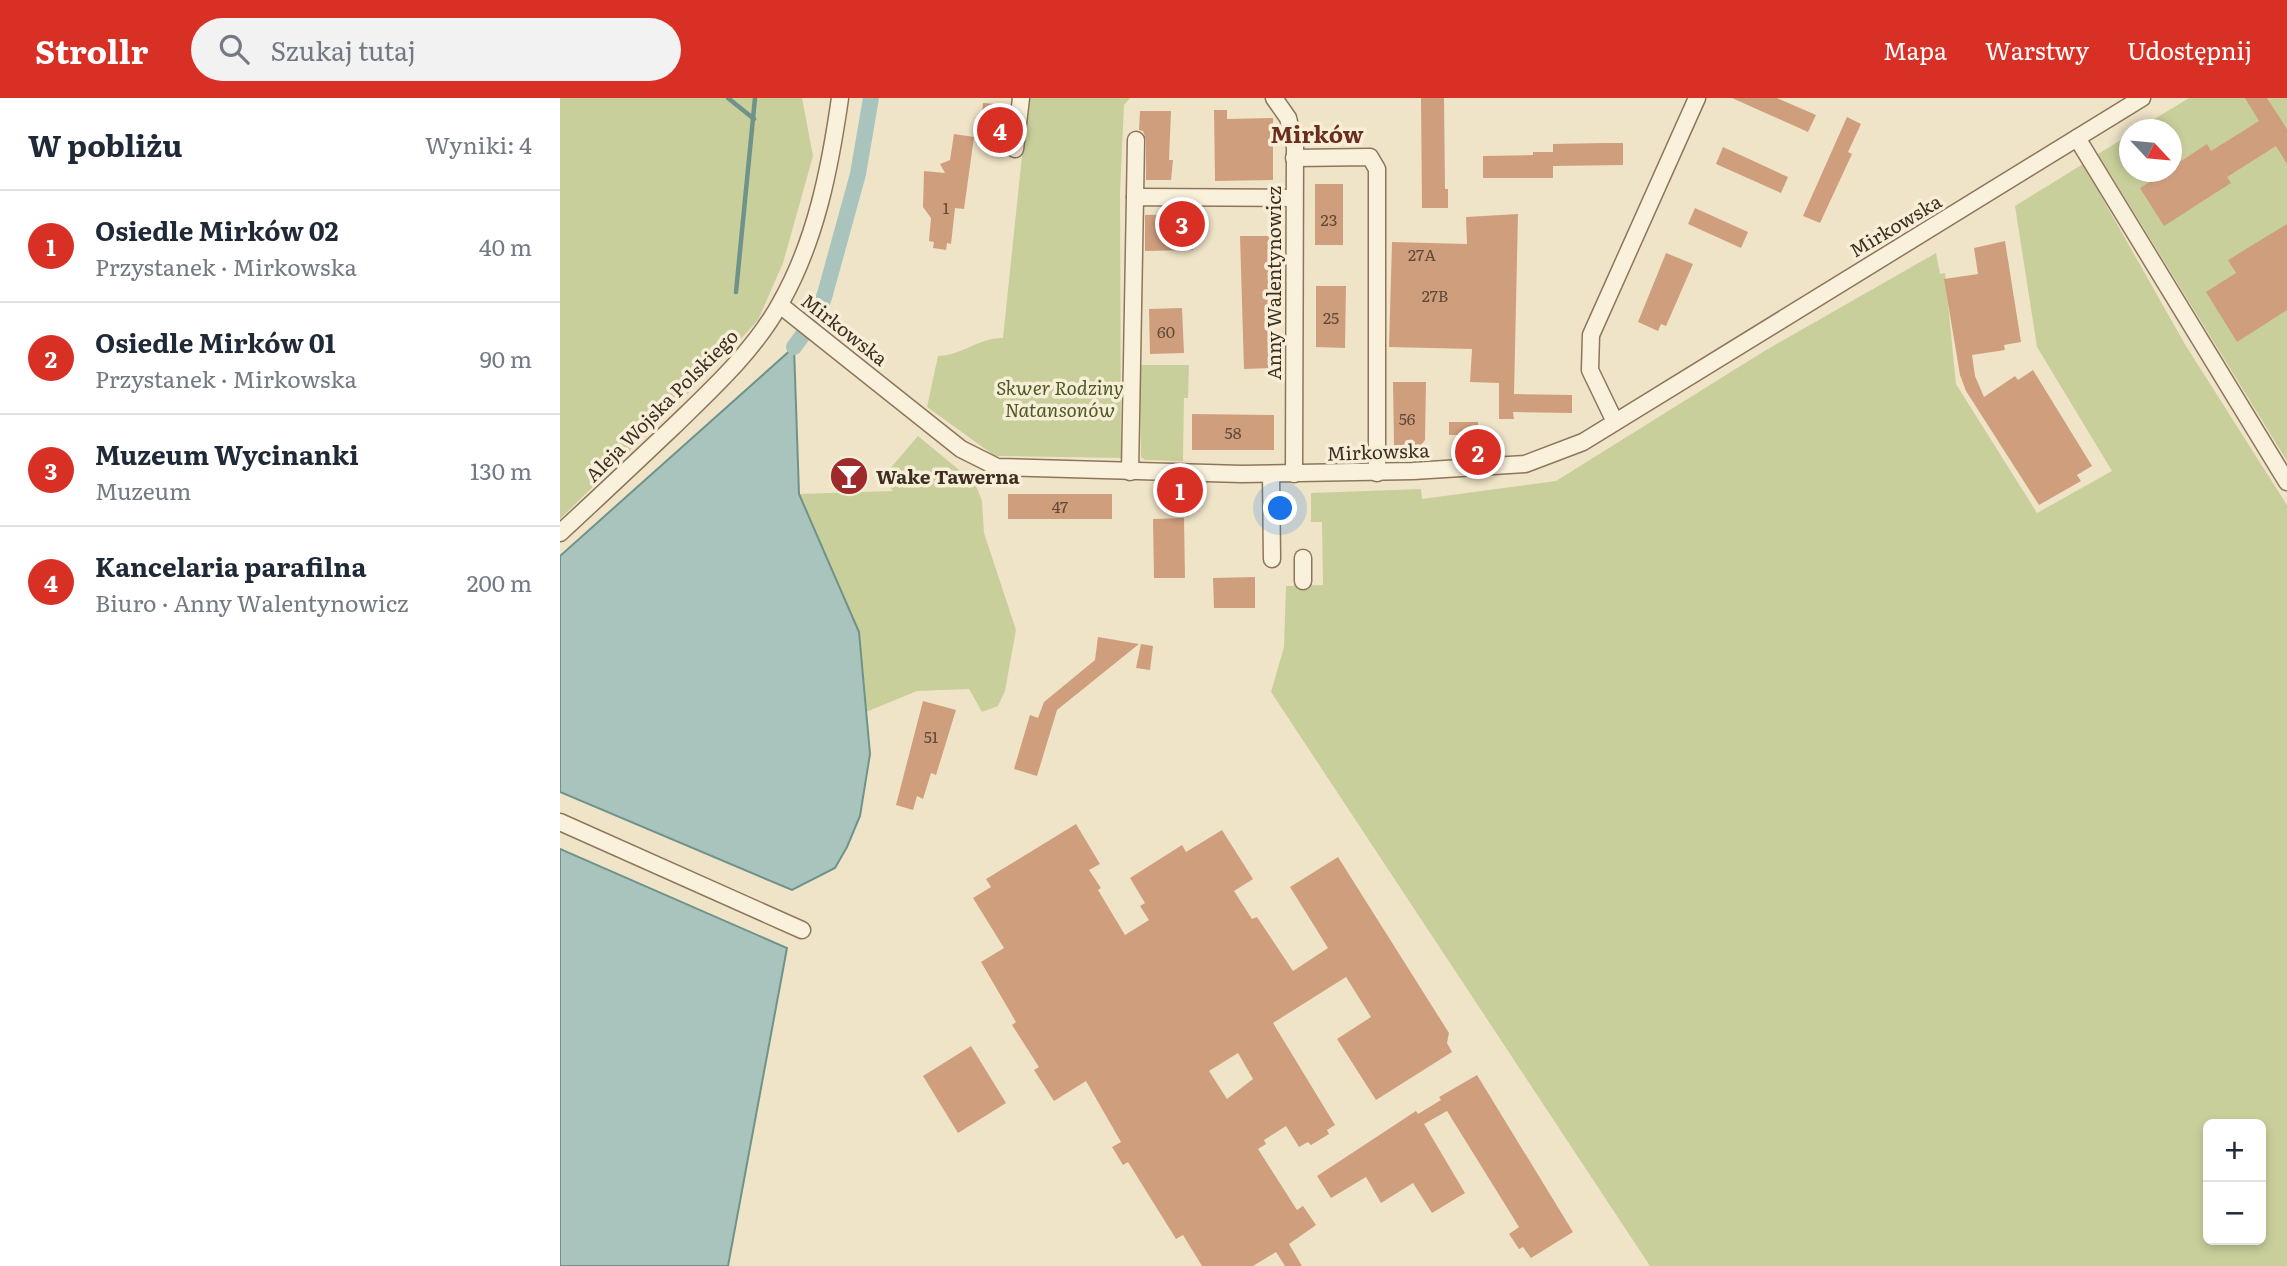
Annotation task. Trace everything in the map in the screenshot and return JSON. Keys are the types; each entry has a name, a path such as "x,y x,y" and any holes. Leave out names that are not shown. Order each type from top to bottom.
{"street":[{"name":"Aleja Wojska Polskiego","path":"560,533 707,394 744,354 780,304 802,258 820,204 840,98"},
{"path":"1016,149 1021,98"},
{"name":"Anny Walentynowicz","path":"1274,98 1291,125 1294,158 1294,474"},
{"path":"1615,422 1590,370 1591,335 1696,98"},
{"name":"Mirkowska","path":"780,304 961,449 984,463 1013,470 1294,474 1377,473 1525,464 1569,449 1615,422 2142,98"},
{"path":"2077,138 2287,482"},
{"path":"1130,472 1136,140"},
{"path":"1294,158 1370,157 1377,169 1377,473"},
{"path":"1135,197 1294,198"},
{"path":"1271,474 1272,559"},
{"path":"1303,558 1303,580"},
{"path":"560,822 802,930"}],"green space":[{"path":"560,98 802,98 813,156 783,263 758,320 724,358 560,519"},
{"name":"Skwer Rodziny Natansonów","path":"1028,98 1130,98 1124,105 1120,193 1121,458 995,456 927,407 938,356 955,353 986,340 1003,338"},
{"path":"2189,98 2287,98 2287,461 2098,154 2119,141 2119,182 2182,182 2182,119 2154,119"},
{"path":"2083,164 2186,346 2287,505 2287,1266 1650,1266 1271,692 1284,647 1286,586 1323,585 1322,522 1311,522 1311,493 1421,489 1422,499 1556,481 1766,350 1936,253 1940,274 1945,273 1956,384 2037,513 2112,471 2037,347 2015,206"},
{"path":"1140,365 1189,365 1188,398 1184,398 1183,461 1145,460 1141,457"},
{"path":"918,436 975,483 982,501 984,533 1016,630 1005,691 998,706 982,712 969,689 917,691 866,712 859,632 799,494 893,491 882,478"}],"water":[{"path":"794,347 799,494 859,632 870,754 860,816 835,868 792,890 560,792 560,556"},
{"path":"560,849 787,948 728,1266 560,1266"}],"building":[{"path":"1421,98 1444,98 1445,189 1448,189 1448,208 1422,208"},
{"path":"1732,98 1777,98 1816,115 1808,132"},
{"path":"2245,98 2267,98 2287,129 2287,164 2276,146 2227,177 2231,183 2164,226 2140,188 2149,182 2182,182 2182,160 2207,144 2211,151 2259,121"},
{"path":"983,103 1008,105 1005,140 980,138"},
{"path":"1214,110 1227,110 1227,119 1273,118 1273,180 1215,181"},
{"path":"1140,111 1171,111 1171,180 1146,180 1146,140 1143,131 1139,130"},
{"path":"1847,117 1861,124 1848,152 1852,154 1820,223 1803,216"},
{"path":"954,134 974,137 964,209 955,208 951,244 947,243 946,250 933,248 934,242 929,241 931,218 923,207 924,171 945,173 940,164 950,160"},
{"path":"1623,143 1623,165 1553,166 1553,178 1483,178 1483,156 1553,152 1553,144"},
{"path":"1723,147 1788,177 1781,193 1716,164"},
{"path":"1315,184 1343,184 1343,245 1315,245"},
{"path":"1695,208 1748,232 1741,248 1688,224"},
{"path":"1192,214 1193,250 1145,251 1145,215"},
{"path":"1518,214 1514,394 1572,395 1572,413 1513,412 1514,419 1499,419 1499,383 1470,382 1472,349 1389,347 1392,242 1467,244 1466,217"},
{"path":"2287,224 2287,310 2237,342 2206,292 2236,273 2228,260"},
{"path":"1240,236 1275,236 1275,259 1281,259 1281,274 1275,274 1276,296 1272,296 1273,368 1244,369"},
{"path":"2005,241 2021,342 2004,345 2005,350 1972,355 1975,376 1984,397 2015,376 2018,380 2033,370 2092,466 2077,475 2081,481 2039,505 1966,391 1960,375 1944,279 1978,274 1974,248"},
{"path":"1666,253 1693,264 1666,326 1661,324 1658,331 1638,322"},
{"path":"1316,286 1346,286 1345,348 1316,347"},
{"path":"1182,308 1184,353 1150,354 1149,309"},
{"path":"1393,382 1426,382 1425,440 1417,450 1400,450 1394,446"},
{"path":"1192,414 1274,415 1274,450 1192,450"},
{"path":"1449,422 1478,422 1478,433 1463,439 1463,435 1449,435"},
{"path":"834,470 857,470 857,485 834,485"},
{"path":"1008,494 1112,494 1112,519 1008,519"},
{"path":"1184,518 1185,578 1154,578 1153,519"},
{"path":"1255,577 1255,608 1214,608 1213,578"},
{"path":"1098,637 1139,644 1057,710 1037,776 1014,769 1030,715 1038,718 1044,702 1095,660"},
{"path":"1141,644 1153,646 1150,670 1136,668"},
{"path":"923,701 956,710 936,775 931,773 923,799 917,796 913,810 896,805"},
{"path":"1076,824 1100,864 1089,870 1125,935 1149,920 1140,906 1145,903 1130,878 1182,845 1186,852 1222,830 1253,879 1234,891 1252,919 1257,917 1293,971 1328,948 1290,887 1338,857 1449,1033 1447,1043 1452,1052 1376,1100 1337,1039 1371,1017 1346,977 1273,1023 1335,1125 1327,1130 1329,1134 1311,1145 1308,1142 1299,1147 1286,1126 1264,1140 1266,1144 1258,1149 1297,1210 1303,1206 1316,1225 1289,1244 1302,1266 1285,1266 1276,1252 1253,1266 1202,1266 1183,1235 1176,1239 1128,1162 1123,1165 1112,1147 1121,1142 1086,1081 1054,1101 1034,1070 1039,1067 1012,1025 1016,1022 981,962 1004,948 973,898 991,887 986,879","holes":["1238,1053 1253,1079 1227,1099 1209,1071"]},
{"path":"971,1046 1006,1103 958,1133 923,1076"},
{"path":"1477,1075 1573,1232 1531,1258 1523,1247 1519,1249 1509,1234 1519,1227 1447,1111 1424,1124 1465,1193 1432,1213 1413,1183 1381,1203 1366,1177 1331,1198 1317,1176 1416,1111 1418,1114 1441,1100 1439,1097"}],"waterway":[{"path":"728,98 754,119"},
{"path":"736,292 755,98"},
{"path":"794,347 818,314 825,294 858,174 871,98"}],"place":[{"name":"Kancelaria parafilna","path":"1000,130"},
{"name":"Muzeum Wycinanki","path":"1182,224"},
{"name":"Osiedle Mirków 01","path":"1478,452"},
{"name":"Wake Tawerna","path":"849,476"},
{"name":"Osiedle Mirków 02","path":"1180,490"}],"district":[{"name":"Mirków","path":"1317,133"}]}
